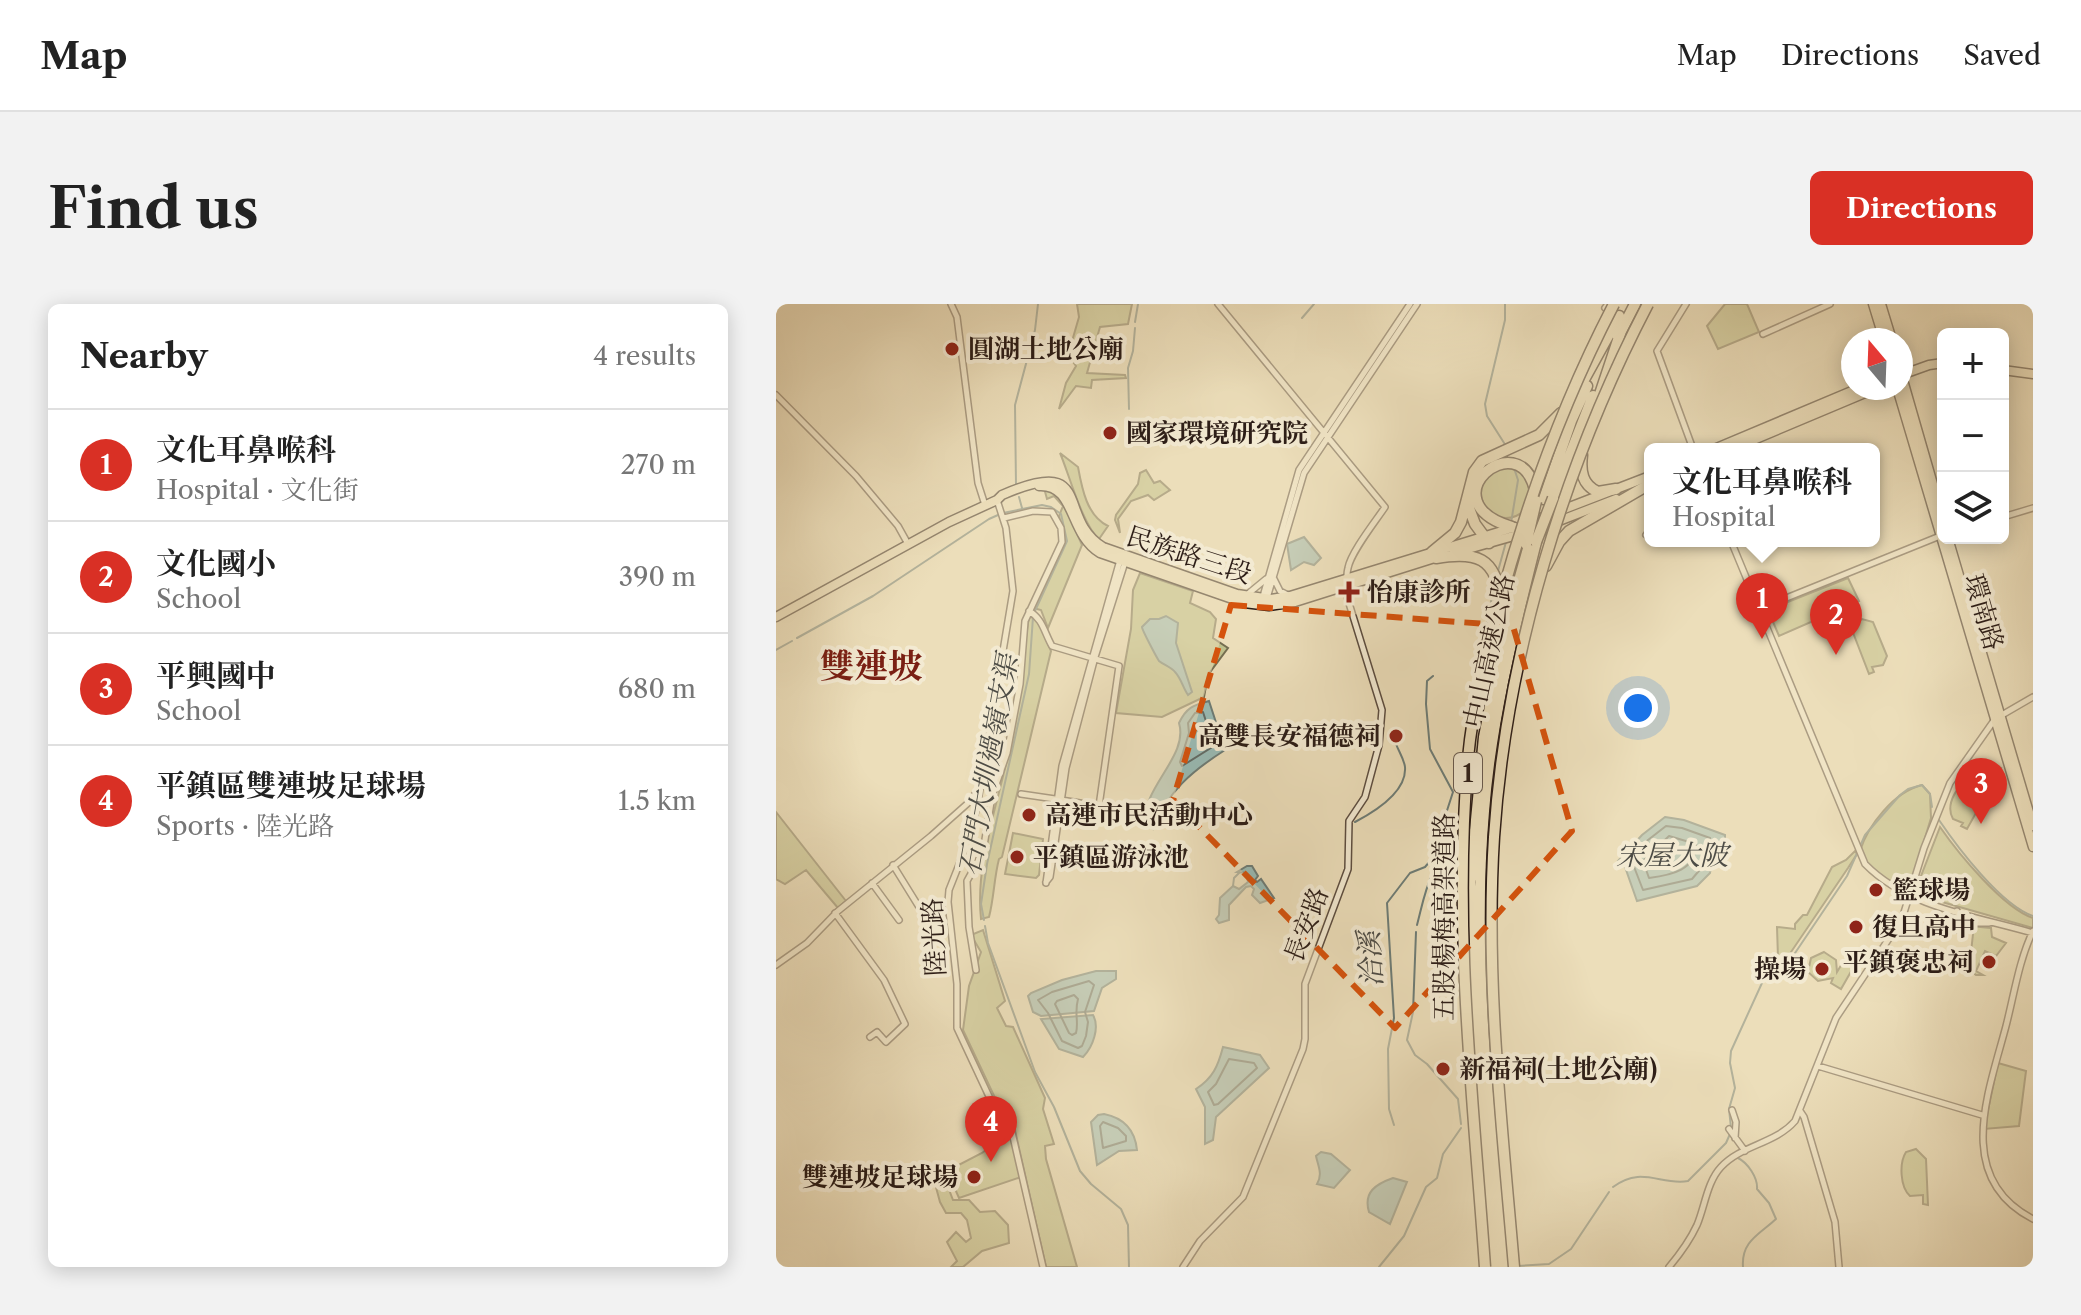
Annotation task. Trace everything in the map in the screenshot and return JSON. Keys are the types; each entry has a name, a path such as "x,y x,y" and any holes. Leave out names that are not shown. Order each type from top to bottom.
{"highway":[{"name":"中山高速公路","path":"1494,1267 1478,1092 1470,882 1484,737 1544,499 1571,421 1625,304"},
{"name":"中山高速公路","path":"1544,499 1635,304"},
{"name":"五股楊梅高架道路","path":"1514,1267 1492,936 1494,837 1502,762 1520,662 1558,515 1621,355 1648,304"},
{"name":"五股楊梅高架道路","path":"1485,1267 1465,1015 1462,879 1469,757 1484,661 1525,513 1609,305"},
{"path":"1434,555 1461,522 1469,485 1482,461 1529,441 1553,423 1575,395 1619,316"},
{"path":"1552,554 1561,516 1621,331"},
{"path":"1583,449 1581,469 1587,485 1598,492 1616,489"},
{"path":"1512,527 1488,517 1481,510 1475,491 1483,473 1500,463 1519,466 1533,480 1544,499 1531,543"},
{"path":"1469,485 1467,503 1486,540"},
{"path":"1498,688 1531,598 1552,554 1569,531 1644,485"},
{"name":"中山高速公路","path":"1504,1267 1481,984 1479,878 1498,688 1524,562 1531,543"},
{"path":"1434,555 1465,553 1475,556 1488,565 1497,581 1501,614 1498,688"}],"main road":[{"path":"1873,304 1880,328"},
{"path":"1881,304 1888,328"},
{"path":"1913,370 1937,364"},
{"path":"2009,371 2033,374"},
{"path":"1728,443 1841,396"},
{"path":"1746,443 1848,400"},
{"name":"環南路","path":"1901,400 1937,514"},
{"path":"1909,400 1937,498"},
{"name":"民族路三段","path":"780,615 908,544 1017,489 1042,481 1060,485 1073,499 1089,535 1103,547 1123,559 1233,600 1295,602 1346,582"},
{"path":"1561,516 1616,489 1644,483"},
{"path":"1561,516 1644,484"},
{"name":"民族路三段","path":"997,500 1041,486 1056,489 1067,500 1085,542 1100,553 1263,600 1346,582 1486,540 1538,529 1561,516"},
{"name":"民族路三段","path":"1486,540 1512,527 1561,516"},
{"name":"環南路","path":"1946,544 2030,824 2033,847"}],"street":[{"path":"951,304 957,317 978,483 985,505"},
{"path":"1218,304 1385,507 1347,568 1346,582"},
{"path":"1326,435 1410,304"},
{"path":"1263,600 1299,470 1417,304"},
{"path":"1686,304 1657,351 1691,443"},
{"path":"1763,334 1830,304"},
{"path":"776,395 856,476 898,526 908,544"},
{"name":"陸光路","path":"997,500 1004,518 1013,591 970,837 949,890 948,902 957,984 957,1028 988,1094 1011,1128 1043,1267"},
{"path":"2009,515 2033,508"},
{"path":"976,970 969,927 967,881 983,852 992,796 1007,753 1029,611 1062,542 1057,518 1044,510 1004,518"},
{"path":"1759,609 1937,539"},
{"path":"1733,547 1858,853 1876,876 1909,897 2032,932 1982,1115 1981,1135 1986,1161 1998,1188 2009,1201 2033,1219"},
{"path":"1058,800 1046,883 1050,877 1062,766 1123,559"},
{"path":"1237,594 1252,593 1270,577"},
{"path":"1270,577 1280,591 1290,596"},
{"name":"長安路","path":"1183,1267 1200,1241 1243,1197 1298,1061 1305,1039 1305,984 1348,869 1349,821 1365,797 1379,745 1382,710 1346,582"},
{"path":"1021,794 1099,806 1119,666 1052,646 1042,623 1029,611"},
{"path":"1669,1267 1697,1224 1715,1174 1727,1162 1788,1129 1800,1111 1836,1018 1902,919 1924,848 1950,783 1997,717 2033,697"},
{"path":"776,965 807,943 835,913 967,804 980,787"},
{"path":"893,865 919,907"},
{"path":"872,883 899,920"},
{"path":"1957,911 1957,926 1998,923"},
{"path":"835,913 884,980 905,1024 886,1042 877,1032 870,1037"},
{"path":"1818,1066 1982,1115"},
{"path":"1732,1110 1736,1122 1731,1133 1745,1151"},
{"path":"1800,1111 1835,1222 1839,1267"}],"highlighted area":[{"path":"1231,605 1513,626 1572,831 1395,1028 1173,800"}],"green space":[{"path":"1077,304 1132,304 1128,324 1100,327 1087,373 1125,375 1126,378 1092,380 1091,388 1076,386 1059,409 1066,383 1076,366 1068,355 1079,317"},
{"path":"1725,304 1747,304 1759,332 1718,349 1707,326"},
{"path":"1060,453 1078,467 1090,509 1108,526 1099,539 1082,512"},
{"path":"1506,468 1524,475 1531,493 1524,511 1506,518 1488,511 1481,493 1488,475"},
{"path":"1146,470 1154,483 1160,481 1170,490 1154,500 1148,495 1131,501 1118,519 1120,533 1116,515 1138,484 1140,473"},
{"path":"1044,488 1061,497 1082,545 1048,628 1041,610 1033,608 1065,541 1059,516 1063,506 1054,496 1047,499"},
{"path":"1140,573 1193,591 1190,603 1210,612 1216,619 1213,638 1228,648 1208,675 1204,697 1162,717 1116,713 1131,629 1133,590"},
{"path":"1848,578 1859,601 1779,636 1768,610"},
{"path":"1851,616 1855,624 1862,619 1873,622 1887,656 1883,665 1872,667 1874,672 1869,674 1847,617"},
{"path":"1029,617 1037,618 1051,651 1002,857 999,859 989,917 981,919 984,855 1012,733"},
{"path":"1996,766 2001,768 1967,829 1961,826 1963,823 1953,819 1951,813 1954,795 1970,774 1979,773 1988,780"},
{"path":"1922,785 1930,794 1931,818 1908,894 1865,864 1860,851 1869,831 1892,802"},
{"path":"776,812 846,901 838,908 806,870 785,884 776,879"},
{"path":"1940,827 1969,865 1995,892 2033,918 2033,928 1914,894"},
{"path":"1013,833 1043,839 1039,875 1036,878 1005,874"},
{"path":"1855,851 1857,854 1789,955 1778,958 1777,927 1795,929 1795,924 1807,915 1832,867"},
{"path":"1970,926 1991,928 1992,937 2006,943 1996,956 1985,951 1976,971 1983,975 1976,975 1955,958 1971,952 1973,934"},
{"path":"983,930 1005,1001 997,1008 1006,1026 1013,1027 1045,1098 1043,1109 1054,1144 1045,1146 1046,1159 1077,1267 1046,1267 1014,1126 996,1100 963,1030 969,986 981,952 971,935"},
{"name":"操場","path":"1824,952 1836,960 1837,972 1843,962 1853,968 1841,989 1831,983 1833,978 1818,981 1808,972 1811,958"},
{"path":"1998,1063 2026,1071 2019,1126 1984,1129"},
{"path":"1011,1131 1021,1177 959,1198 947,1171 982,1153"},
{"path":"1916,1149 1926,1159 1928,1205 1923,1204 1923,1195 1910,1196 1902,1181 1906,1152"},
{"path":"943,1174 953,1200 969,1200 980,1212 995,1211 1008,1225 1009,1243 982,1251 963,1267 951,1267 957,1261 947,1242 956,1232 966,1242 971,1238 967,1220 961,1213 946,1213 940,1202 934,1180"}],"water":[{"path":"1304,537 1321,558 1314,565 1304,562 1291,570 1287,544"},
{"path":"1166,616 1178,623 1176,643 1192,692 1188,695 1177,674 1159,661 1142,627 1150,619"},
{"path":"1209,701 1225,750 1182,783 1153,829 1145,825 1146,811 1177,748 1179,723 1191,708"},
{"name":"宋屋大陂","path":"1665,817 1684,820 1725,835 1725,840 1713,854 1710,873 1697,886 1637,901 1625,867 1618,861 1642,835"},
{"path":"1252,866 1258,876 1255,880 1261,879 1274,898 1260,903 1252,895 1254,889 1246,887 1229,905 1229,920 1219,923 1216,919 1220,898 1233,886 1239,889 1248,882 1246,873 1237,872"},
{"path":"1096,971 1116,971 1116,979 1102,988 1094,1011 1041,1016 1033,1012 1028,996 1031,993"},
{"path":"1093,1015 1096,1025 1094,1037 1083,1057 1059,1049 1041,1019"},
{"path":"1223,1047 1260,1055 1269,1068 1216,1117 1213,1140 1205,1144 1205,1107 1196,1089 1214,1071"},
{"path":"1104,1114 1117,1118 1127,1126 1134,1136 1137,1150 1119,1151 1097,1165 1091,1122"},
{"path":"1321,1152 1331,1154 1350,1170 1334,1188 1317,1184 1320,1173 1316,1156"},
{"path":"1393,1178 1407,1182 1390,1224 1369,1212 1368,1199 1376,1186"}],"waterway":[{"path":"1016,486 1015,405 1035,330 1038,304"},
{"path":"1135,322 1138,304"},
{"name":"洽溪","path":"1302,318 1314,304"},
{"name":"洽溪","path":"1505,304 1505,320 1485,404 1487,416 1506,446"},
{"path":"1129,409 1128,368 1135,328"},
{"name":"洽溪","path":"1511,523 1518,480 1515,471"},
{"path":"1019,497 1022,508"},
{"name":"石門大圳過嶺支渠","path":"1003,513 1042,505 1061,514 1067,541 1035,611"},
{"name":"石門大圳過嶺支渠","path":"797,638 873,596 998,515"},
{"name":"洽溪","path":"1498,571 1506,542"},
{"name":"洽溪","path":"1482,650 1494,586"},
{"name":"石門大圳過嶺支渠","path":"984,920 981,904 987,864 1029,674 1033,617"},
{"name":"石門大圳過嶺支渠","path":"776,650 792,641"},
{"name":"洽溪","path":"1394,1125 1389,1109 1388,1049 1394,1018 1387,903 1410,873 1425,867 1431,860 1453,792 1430,749 1426,704 1427,681 1433,676"},
{"path":"1355,822 1380,807 1401,785 1405,767 1396,744"},
{"name":"石門大圳過嶺支渠","path":"1731,1128 1729,1109 1735,1088 1731,1051 1767,972 1776,964 1791,959 1847,876 1865,835 1900,795 1922,785 1930,794 1932,807"},
{"name":"石門大圳過嶺支渠","path":"1939,820 1994,888 2033,916"},
{"name":"洽溪","path":"1417,925 1435,869 1450,852 1461,846"},
{"path":"1233,886 1234,878 1239,873"},
{"name":"石門大圳過嶺支渠","path":"985,926 988,943 1035,1072 1054,1107 1080,1171 1121,1209 1128,1225 1129,1267"},
{"name":"洽溪","path":"1416,932 1413,1012 1407,1040 1415,1055 1458,1099 1461,1124"},
{"name":"洽溪","path":"1379,1267 1404,1236 1426,1187 1437,1178 1443,1154 1461,1128"},
{"name":"石門大圳過嶺支渠","path":"1613,1187 1633,1177 1688,1181 1726,1143 1730,1134"},
{"path":"1738,1158 1752,1171 1757,1189 1769,1203 1776,1219 1748,1244 1743,1267"},
{"name":"石門大圳過嶺支渠","path":"1518,1266 1549,1264 1571,1249 1609,1192"}],"place":[{"name":"圓湖土地公廟","path":"952,349"},
{"name":"國家環境研究院","path":"1110,433"},
{"name":"怡康診所","path":"1349,592"},
{"name":"文化耳鼻喉科","path":"1762,639"},
{"name":"文化國小","path":"1836,655"},
{"name":"高雙長安福德祠","path":"1396,736"},
{"name":"高連市民活動中心","path":"1029,815"},
{"name":"平興國中","path":"1981,824"},
{"name":"平鎮區游泳池","path":"1017,857"},
{"name":"籃球場","path":"1876,890"},
{"name":"復旦高中","path":"1856,927"},
{"name":"平鎮褒忠祠","path":"1989,962"},
{"name":"操場","path":"1822,969"},
{"name":"新福祠(土地公廟)","path":"1443,1069"},
{"name":"平鎮區雙連坡足球場","path":"991,1162"},
{"name":"雙連坡足球場","path":"974,1177"}],"district":[{"name":"雙連坡","path":"871,666"}]}
